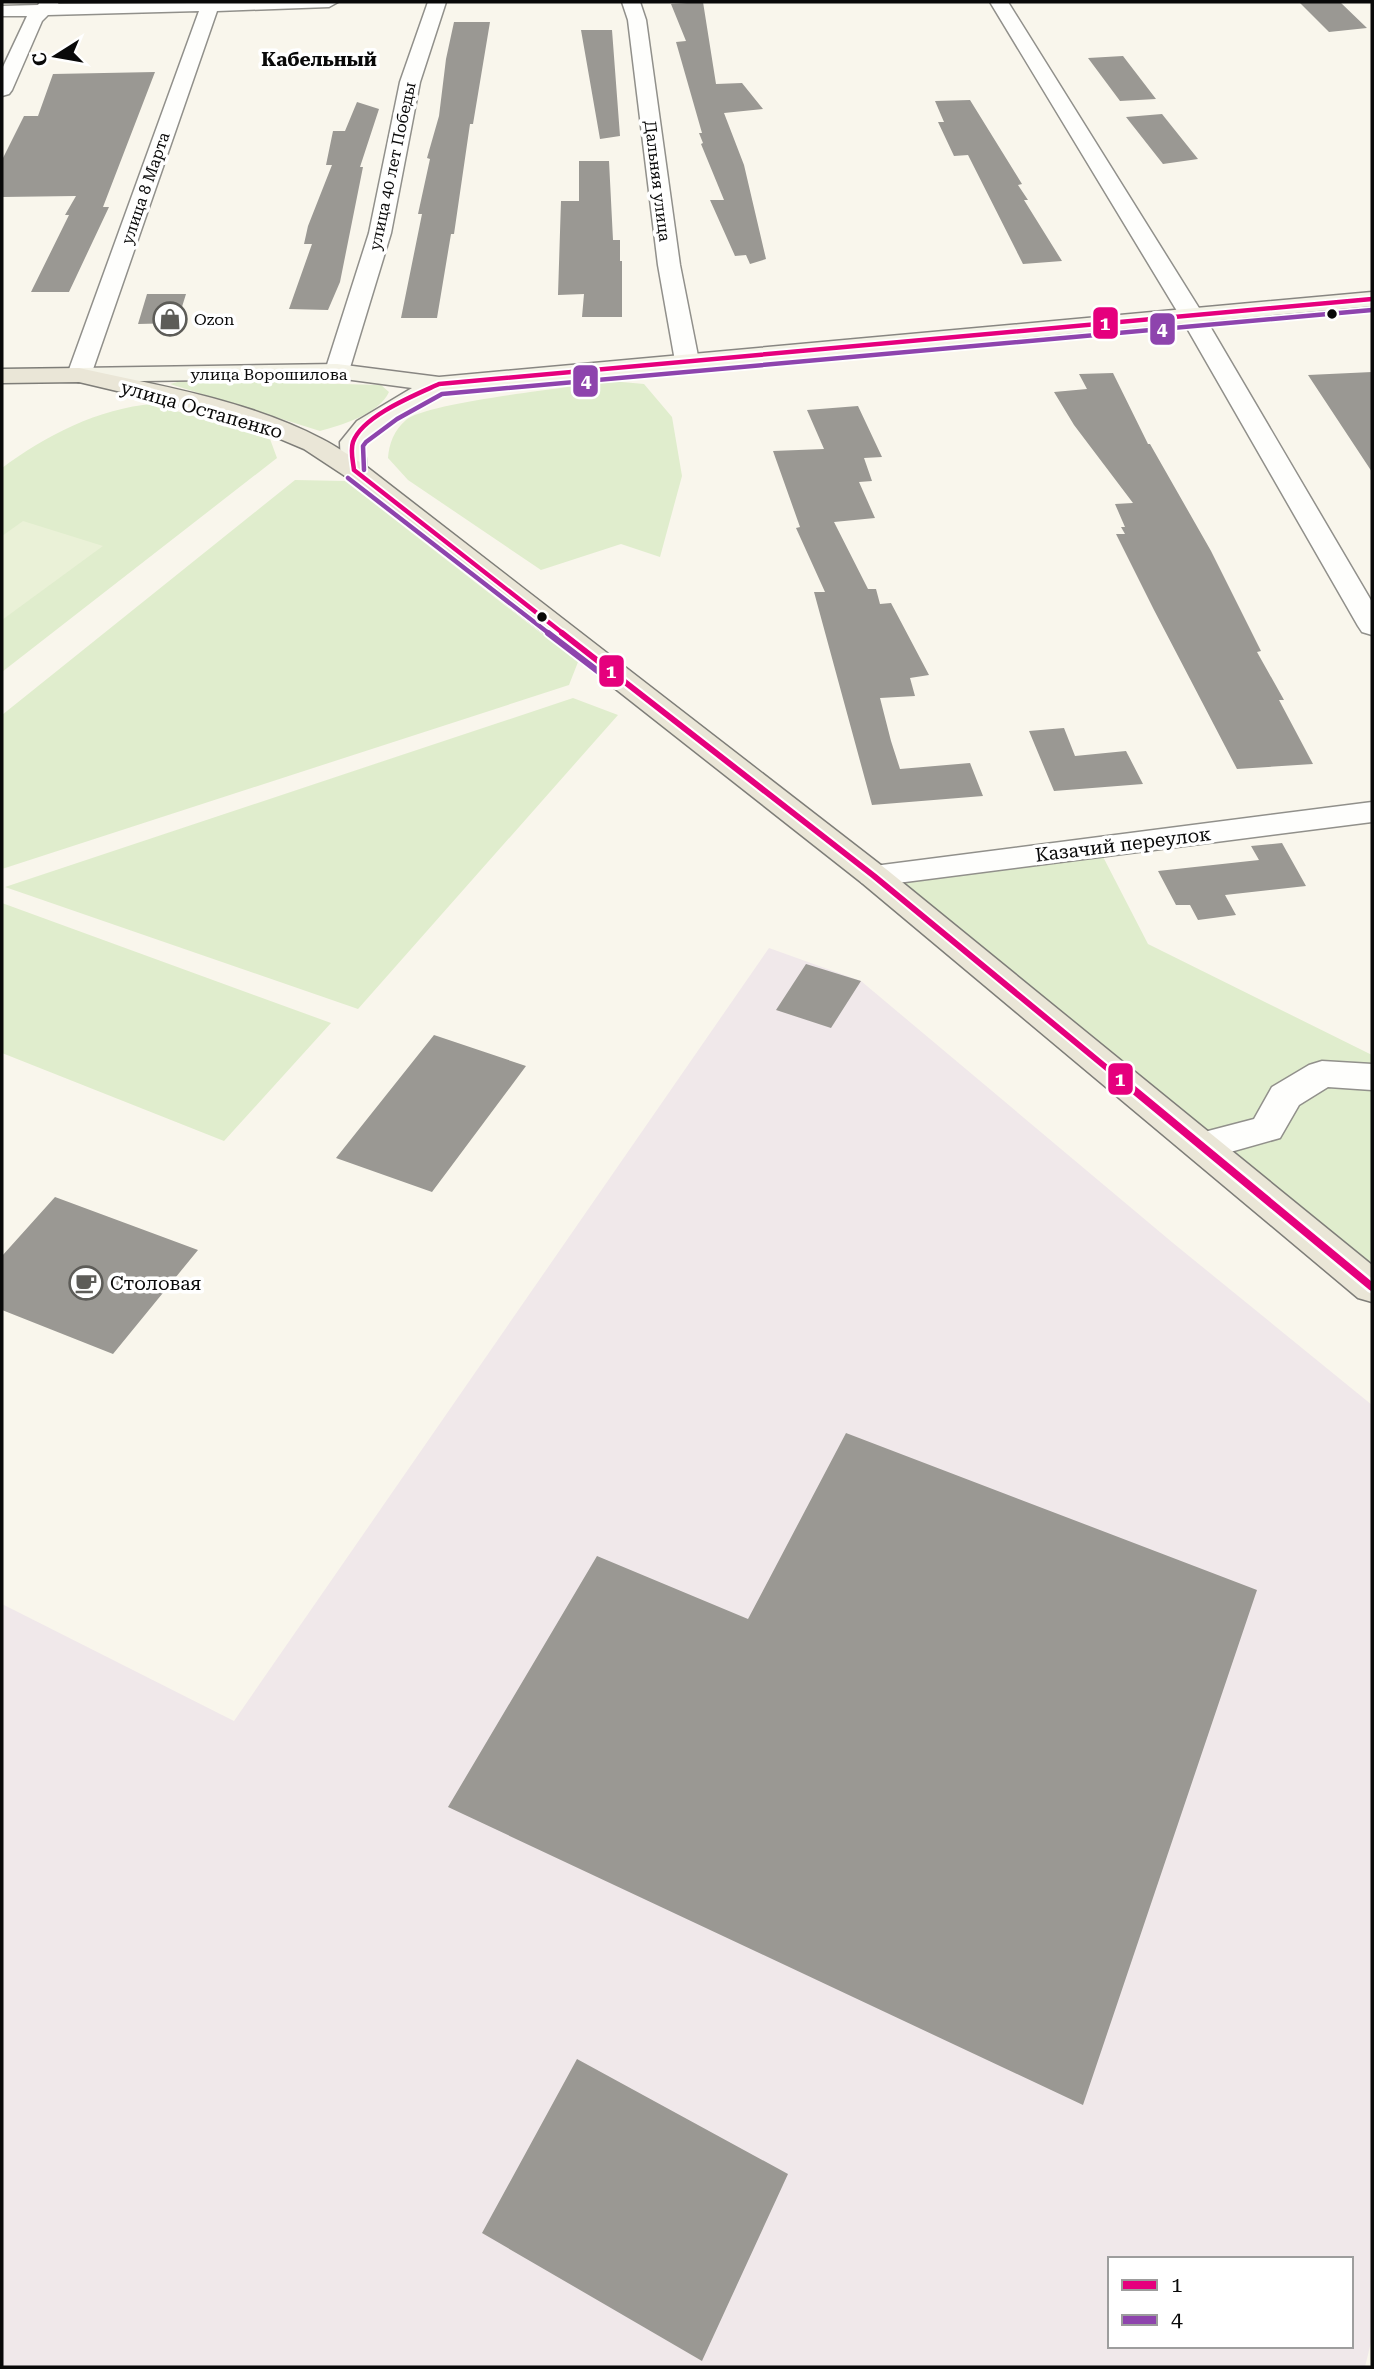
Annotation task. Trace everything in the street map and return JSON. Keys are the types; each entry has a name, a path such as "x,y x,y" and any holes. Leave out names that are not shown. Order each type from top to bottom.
{"main road":[{"name":"улица Ворошилова","path":"2,376 337,371 439,384 1372,299"},
{"name":"улица Остапенко","path":"79,375 178,398 256,421 313,444 354,470 874,876 1372,1287"},
{"path":"354,470 354,443 361,432 404,402 439,384"}],"street":[{"path":"2,11 47,5 329,2"},
{"name":"улица 40 лет Победы","path":"337,371 380,233 410,82 437,2"},
{"name":"Дальняя улица","path":"631,2 637,20 669,265 687,361"},
{"path":"999,2 1192,316 1372,626"},
{"name":"улица 8 Марта","path":"79,375 211,3"},
{"path":"2,90 34,19 47,5"},
{"name":"Казачий переулок","path":"874,876 1372,812"},
{"path":"1202,1146 1267,1129 1285,1096 1322,1074 1372,1077"}],"shaded area":[{"path":"769,948 861,981 1173,1243 1372,1405 1372,2338 1365,2367 2,2367 2,1604 234,1721"}],"green space":[{"path":"185,380 381,385 389,392 377,407 369,412 320,431 170,384"},
{"path":"611,381 644,384 672,417 682,476 660,557 621,544 541,570 408,480 388,458 391,442 398,428 419,413 470,401"},
{"path":"153,404 270,439 277,458 2,672 2,468 36,445 73,426 113,411"},
{"path":"295,480 345,481 578,662 569,685 2,869 2,715"},
{"path":"23,521 103,546 2,620 2,536"},
{"path":"573,698 618,715 358,1009 5,887"},
{"path":"1098,847 1148,944 1372,1055 1372,1287 874,876"},
{"path":"2,903 331,1023 224,1141 2,1053"}],"building":[{"path":"703,2 716,84 742,83 763,109 724,113 744,165 766,259 750,264 746,255 735,256 710,200 724,200 701,144 703,143 699,133 702,133 676,42 686,41 671,4"},
{"path":"1299,2 1340,2 1367,28 1329,32"},
{"path":"454,22 490,22 473,124 470,124 454,234 451,234 437,318 401,318 422,214 418,214 430,159 427,158 439,116"},
{"path":"581,30 612,30 620,136 600,139"},
{"path":"1123,56 1156,99 1120,101 1088,58"},
{"path":"155,72 103,207 109,207 69,292 31,292 76,196 2,197 2,160 24,116 38,116 53,74"},
{"path":"970,100 1022,184 1018,185 1028,200 1024,200 1062,261 1023,264 968,155 954,156 938,122 944,122 935,101"},
{"path":"357,102 379,109 360,167 363,167 340,282 328,310 289,309 312,244 304,244 308,226 332,165 326,165 333,131 345,131"},
{"path":"1162,114 1198,159 1163,164 1126,117"},
{"path":"579,161 609,161 613,240 620,240 622,261 622,317 582,317 584,294 558,295 561,201 579,201"},
{"path":"147,294 186,294 177,323 138,324"},
{"path":"1372,372 1372,472 1308,375"},
{"path":"1113,373 1148,444 1211,551 1261,651 1257,652 1284,700 1279,700 1313,764 1237,769 1154,610 1116,534 1125,534 1121,527 1125,527 1115,504 1133,503 1074,425 1054,392 1087,389 1079,374"},
{"path":"858,406 882,457 864,458 872,481 859,482 875,518 834,522 868,589 876,589 880,604 891,603 929,675 910,678 915,696 880,698 891,741 900,769 970,763 983,796 872,805 814,592 825,592 796,528 800,527 773,451 824,449 807,410"},
{"path":"1064,728 1075,756 1126,751 1143,784 1054,791 1029,731"},
{"path":"1282,843 1306,886 1225,895 1236,915 1198,920 1190,905 1176,905 1158,871 1259,860 1251,846"},
{"path":"806,964 861,981 831,1028 776,1010"},
{"path":"434,1035 526,1066 432,1192 336,1158"},
{"name":"Столовая","path":"55,1197 198,1250 113,1354 2,1310 2,1256"},
{"path":"846,1433 1257,1590 1083,2105 448,1807 597,1556 748,1619"},
{"path":"577,2059 788,2174 702,2361 482,2233"}],"transit line":[{"name":"1","path":"354,470 353,442 366,425 391,408 439,384 1372,299"},
{"name":"4","path":"364,470 363,446 366,442 397,419 442,394 1372,310"},
{"name":"1","path":"354,470 874,876 1372,1287"},
{"name":"4","path":"348,478 616,685"}],"place":[{"name":"Ozon","path":"170,319"},
{"name":"Столовая","path":"86,1283"}],"district":[{"name":"Кабельный","path":"319,59"}]}
